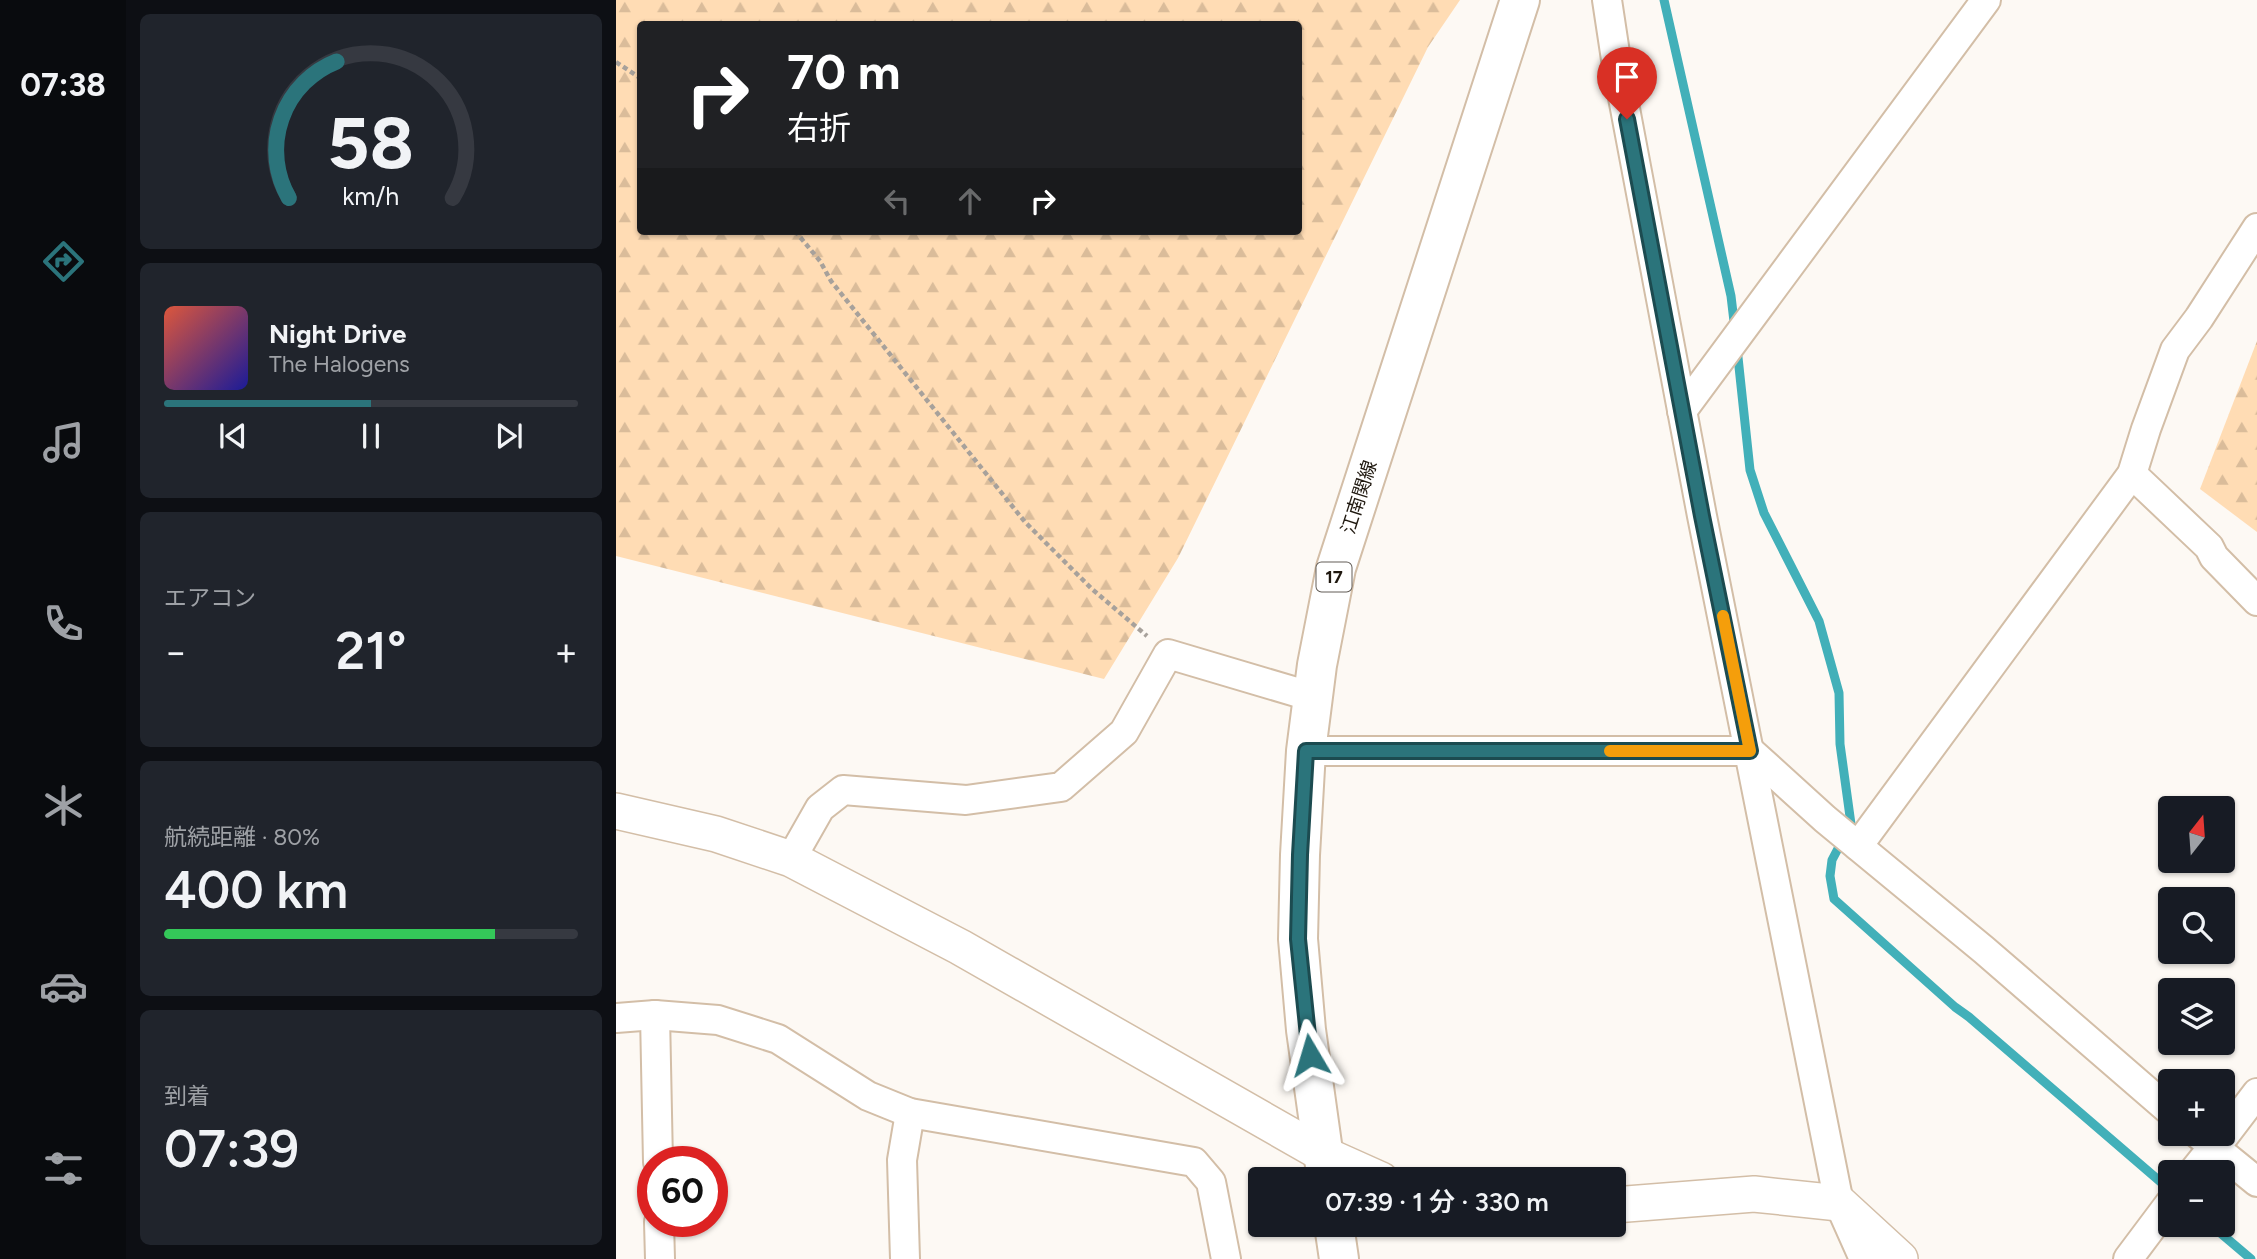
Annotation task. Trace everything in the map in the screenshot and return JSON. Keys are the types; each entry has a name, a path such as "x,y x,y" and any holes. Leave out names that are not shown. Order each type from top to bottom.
{"main road":[{"name":"江南関線","path":"1325,1167 1306,1030 1298,939 1306,751 1313,696 1336,568 1520,0"},
{"path":"1336,1237 1339,1259"}],"street":[{"path":"1607,0 1682,411 1839,1203 1864,1259"},
{"path":"1682,411 1986,0"},
{"path":"1857,845 2132,474 2175,349 2199,318 2257,228"},
{"path":"2132,474 2209,547 2214,557 2257,601"},
{"path":"791,859 821,807 843,790 966,800 1061,786 1124,732 1168,654 1313,696"},
{"path":"1306,751 1750,751 1830,823 1984,950 2158,1101"},
{"path":"616,811 716,834 791,859 960,947 1325,1167"},
{"path":"616,1018 655,1015 718,1020 778,1038 869,1096 910,1113 1194,1161 1211,1182 1226,1259"},
{"path":"655,1015 658,1146"},
{"path":"2235,1116 2257,1093"},
{"path":"905,1259 902,1160 910,1113"},
{"path":"2213,1146 2257,1182"},
{"path":"1626,1204 1754,1194 1839,1203 1900,1259"},
{"path":"2128,1259 2158,1219"},
{"path":"659,1237 660,1259"}],"path":[{"path":"616,62 637,76"},
{"path":"799,235 820,261 831,281 1025,522 1092,589 1168,654"}],"green space":[{"path":"616,0 1460,0 1428,47 1178,558 1104,679 616,556"},
{"path":"2257,341 2257,532 2200,489"}],"waterway":[{"path":"1664,0 1731,296 1735,330"},
{"path":"1737,348 1750,470 1764,513 1819,621 1839,693 1840,744 1851,824 1832,860 1830,876 1834,899 1955,1007 2158,1180"},
{"path":"2225,1237 2251,1259"}],"slow traffic":[{"path":"1610,751 1750,751 1723,616"}],"route":[{"path":"1310,1055 1298,939 1306,751 1750,751 1702,516 1627,119"}]}
